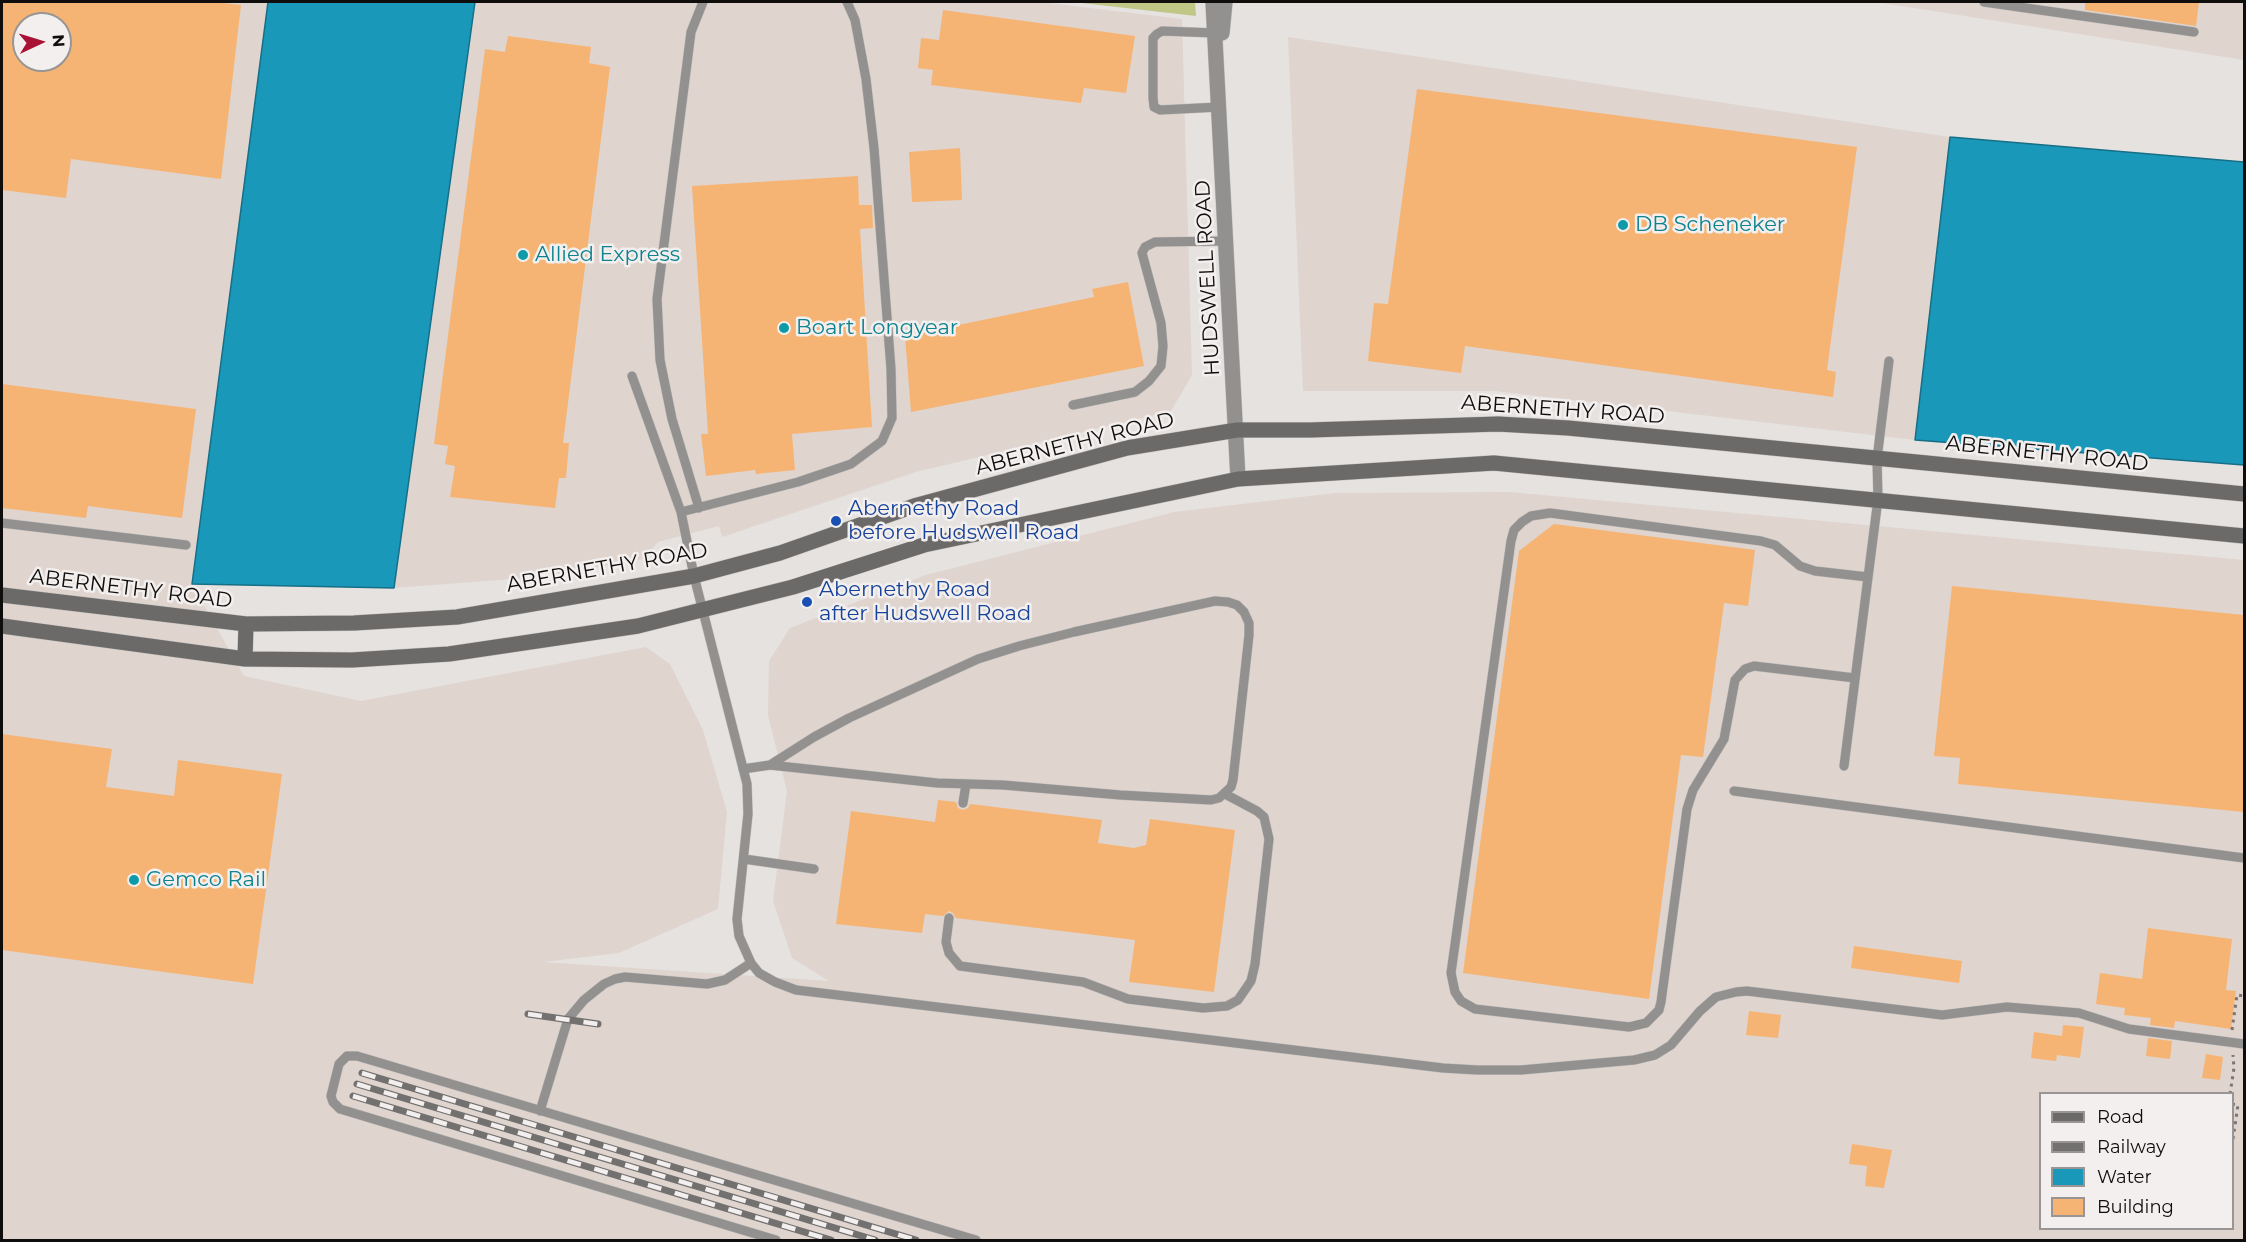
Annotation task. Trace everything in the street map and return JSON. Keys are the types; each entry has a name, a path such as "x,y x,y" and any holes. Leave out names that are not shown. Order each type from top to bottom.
{"main road":[{"name":"ABERNETHY ROAD","path":"2,594 246,624 354,623 457,617 694,576 780,553 914,506 1127,448 1237,430 1498,424 1580,429 2244,494"},
{"path":"2,626 245,659 352,660 449,654 638,626 793,587 924,545 1238,479 1494,463 2244,536"},
{"path":"245,659 246,624"}],"street":[{"name":"HUDSWELL ROAD","path":"1213,2 1238,479"},
{"name":"HUDSWELL ROAD","path":"1217,75 1225,2"}],"lane":[{"path":"699,508 672,419 662,370 657,299 691,32 703,2"},
{"path":"681,512 798,482 851,464 882,441 892,418 882,242 866,79 855,20 847,2"},
{"path":"1984,2 2194,32"},
{"path":"1215,33 1162,32 1153,38 1153,98 1154,107 1160,110 1219,107"},
{"path":"1073,405 1135,392 1149,381 1161,366 1163,346 1161,323 1142,253 1145,247 1155,242 1227,242"},
{"path":"1844,766 1878,499 1877,459 1889,361"},
{"path":"632,376 681,512 694,576 744,769 749,799 737,919 739,936 751,963 759,973 775,982 796,990 1443,1068 1521,1070 1644,1059 1665,1051 1716,997 1747,991 1942,1015 2007,1007 2079,1013 2129,1029 2244,1044"},
{"path":"1855,678 1754,666 1745,669 1735,680 1724,739 1693,790 1687,809 1661,1002 1659,1010 1646,1023 1629,1027 1475,1009 1461,1000 1455,992 1451,973 1511,541 1515,530 1522,522 1531,516 1550,513 1761,541 1774,545 1800,566 1815,571 1868,577"},
{"path":"2,523 186,545"},
{"path":"744,769 770,765 937,783 1211,800 1219,798 1231,787 1233,780 1250,635 1249,623 1244,612 1237,605 1215,601 1074,632 978,659 849,718 770,765"},
{"path":"963,803 966,784"},
{"path":"1734,791 2244,858"},
{"path":"949,918 946,942 949,953 960,966 1083,982 1128,999 1203,1008 1227,1006 1238,1000 1251,981 1255,964 1269,839 1264,817 1225,794"},
{"path":"744,859 814,869"},
{"path":"540,1111 568,1019 584,1000 604,984 625,977 707,984 725,980 751,963"},
{"path":"776,1240 340,1109 331,1096 339,1064 347,1056 352,1055 976,1240"}],"path":[{"path":"2234,1104 2238,1105 2234,1132"}],"shaded area":[{"path":"2,2 268,2 192,584 244,676 361,701 646,647 670,664 703,730 727,812 718,909 619,953 543,962 829,981 792,958 773,901 787,791 768,715 769,661 790,628 926,575 1174,512 1335,493 1510,492 2244,560 2244,1240 2,1240"},
{"path":"475,2 1040,2 1182,19 1192,375 1171,411 916,472 722,537 719,526 658,542 643,559 550,576 394,588"},
{"path":"1876,2 2244,2 2244,60"},
{"path":"1288,37 1950,137 1915,440 1495,391 1303,391"}],"green space":[{"path":"1073,2 1195,2 1196,16"}],"water":[{"path":"268,2 475,2 394,588 192,584"},
{"path":"1950,137 2244,162 2244,465 1915,440"}],"building":[{"path":"2,2 214,2 241,5 221,179 71,159 66,198 2,190"},
{"path":"2085,2 2199,2 2196,26 2085,10"},
{"path":"943,10 1135,36 1126,93 1084,88 1081,103 931,85 933,70 918,68 921,38 939,40"},
{"name":"Allied Express","path":"508,36 591,47 589,63 610,67 563,443 569,443 566,478 559,478 555,508 450,497 455,466 445,464 448,446 434,444 485,49 505,52"},
{"name":"DB Scheneker","path":"1417,89 1857,147 1827,370 1836,372 1833,397 1465,346 1461,373 1368,361 1374,303 1388,304"},
{"path":"960,148 962,200 912,202 909,152"},
{"name":"Boart Longyear","path":"858,176 859,205 872,205 873,228 860,229 872,427 792,434 795,470 756,474 755,470 706,476 701,434 708,434 692,186"},
{"path":"1128,282 1144,366 911,412 905,336 1094,297 1092,289"},
{"path":"2,384 196,409 182,518 88,506 86,518 2,508"},
{"path":"1554,524 1755,550 1748,606 1724,603 1703,757 1681,755 1649,999 1463,973 1519,551"},
{"path":"1952,586 2244,615 2244,812 1958,784 1960,758 1934,756"},
{"name":"Gemco Rail","path":"2,734 112,749 106,787 174,796 178,760 282,774 253,984 2,950"},
{"path":"938,800 956,802 958,808 963,810 970,804 1102,820 1098,843 1134,848 1146,845 1150,819 1235,830 1214,992 1129,982 1135,940 956,918 949,911 943,916 925,914 922,933 836,924 851,811 935,822"},
{"path":"2148,928 2232,939 2226,990 2236,991 2231,1029 2175,1021 2174,1028 2150,1025 2151,1018 2124,1015 2125,1008 2096,1004 2100,973 2142,979"},
{"path":"1854,946 1962,961 1959,983 1851,968"},
{"path":"1749,1011 1781,1015 1778,1038 1746,1035"},
{"path":"2063,1025 2084,1027 2080,1058 2057,1055 2056,1061 2031,1058 2034,1032 2062,1036"},
{"path":"2148,1038 2172,1041 2170,1059 2146,1056"},
{"path":"2206,1054 2223,1057 2220,1080 2202,1078"},
{"path":"1852,1144 1892,1150 1884,1188 1865,1186 1867,1166 1849,1164"}],"railway":[{"path":"528,1014 598,1024"},
{"path":"362,1073 916,1240"},
{"path":"357,1084 875,1240"},
{"path":"353,1096 831,1240"}],"place":[{"name":"DB Scheneker","path":"1623,225"},
{"name":"Allied Express","path":"523,255"},
{"name":"Boart Longyear","path":"784,328"},
{"name":"Abernethy Road before Hudswell Road","path":"836,521"},
{"name":"Abernethy Road after Hudswell Road","path":"807,602"},
{"name":"Gemco Rail","path":"134,880"}]}
